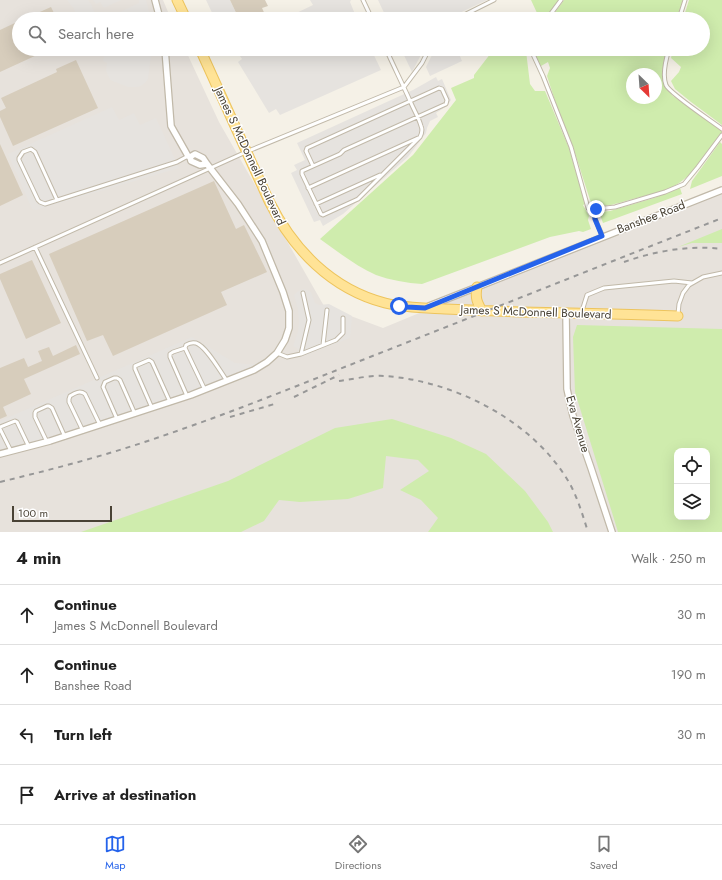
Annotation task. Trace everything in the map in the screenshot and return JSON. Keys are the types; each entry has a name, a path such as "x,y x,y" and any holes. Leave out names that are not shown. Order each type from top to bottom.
{"main road":[{"path":"177,0 183,12"},
{"name":"James S McDonnell Boulevard","path":"203,56 280,223 298,247 316,266 340,283 364,296 385,303 403,306 482,311 678,316"},
{"path":"477,287 475,295 482,311"}],"street":[{"path":"155,0 158,12"},
{"path":"0,454 65,437 205,390 254,370 267,362 277,353 285,340 289,328 290,311 262,241 238,204 203,158 195,154 189,157 171,126 166,56"},
{"name":"Banshee Road","path":"425,308 602,236 722,190"},
{"name":"Eva Avenue","path":"566,313 567,389 573,416 612,532"}],"lane":[{"path":"363,0 369,12"},
{"path":"470,12 494,0"},
{"path":"553,12 562,0"},
{"path":"681,12 685,0"},
{"path":"313,166 306,151 307,148 410,101 439,88 442,89 447,100 446,104 417,117 344,150 340,154 302,171 320,214 323,215 358,199 420,137 422,133 421,126 417,117 410,101 404,87 389,56"},
{"path":"0,263 208,166 246,152 404,87 426,56"},
{"path":"534,56 571,147 588,208 615,207 665,192 684,184 722,135"},
{"path":"667,56 664,70 666,86 722,129"},
{"path":"308,188 420,137"},
{"path":"57,200 35,152 30,149 23,152 19,158 38,200 45,204 189,157"},
{"path":"316,204 383,174"},
{"path":"594,208 595,219 602,236"},
{"path":"35,247 96,378"},
{"path":"678,316 679,304 683,293 692,284 703,277 722,273"},
{"path":"581,313 587,295 604,288 674,281 692,284"},
{"path":"301,354 309,320 303,294"},
{"path":"323,345 327,310"},
{"path":"277,353 287,357 301,354 336,340 343,333 343,318"},
{"path":"188,396 170,354 185,348 186,345 191,342 203,346 227,381"},
{"path":"185,348 205,390"},
{"path":"152,408 135,370 135,366 149,360 152,362 170,402"},
{"path":"117,419 103,387 105,382 114,378 120,380 135,414"},
{"path":"83,431 69,402 70,396 79,392 83,392 85,394 100,425"},
{"path":"47,442 34,414 36,411 47,406 52,408 65,437"},
{"path":"10,451 0,428 15,421 17,422 29,447"}],"shaded area":[{"path":"0,0 163,0 168,12 12,12 12,56 188,56 219,122 324,306 383,328 722,188 722,532 0,532"},
{"path":"67,0 88,0 94,12 76,12"},
{"path":"93,0 121,0 104,8 100,2 96,4"},
{"path":"139,0 146,0 149,12 120,12 139,3"},
{"path":"206,0 230,0 236,12 212,12"},
{"path":"310,0 351,0 350,2 354,12 298,12 313,5"},
{"path":"378,0 487,0 462,12 384,12"},
{"path":"104,56 151,56 148,79 141,86 136,87 128,87 110,80 106,71 107,63 103,61"},
{"path":"240,56 374,56 381,70 280,115 276,109 269,113 238,62 242,59"},
{"path":"404,56 420,56 412,72"},
{"path":"432,56 460,56 462,61 430,76 426,67"},
{"path":"436,77 438,81 442,79 451,100 447,106 436,113 438,117 430,121 426,133 408,157 343,214 323,226 320,220 314,222 291,173 297,170 294,165 305,160 297,143 413,90"},
{"path":"112,107 119,120 134,113 140,125 156,118 179,168 36,210 32,209 8,154"},
{"path":"305,289 311,292 315,303 319,305 329,304 352,316 350,338 301,357 297,348 293,346 298,331 299,321 294,295"},
{"path":"192,337 235,363 255,364 264,359 256,371 180,402 47,445 0,456 0,421"}],"green space":[{"path":"531,0 560,0 551,12 537,12"},
{"path":"564,0 684,0 680,12 555,12"},
{"path":"689,0 722,0 722,125 675,89 671,81 679,72 681,67 671,58 671,56 710,56 710,12 685,12"},
{"path":"489,56 527,56 530,84 535,91 545,91 569,148 585,204 583,205 589,216 588,220 591,229 583,232 579,231 550,237 422,284 399,281 376,275 340,254 320,239 413,155 456,100 451,88 474,78 474,75"},
{"path":"535,56 666,56 662,75 665,86 673,96 722,130 722,133 689,175 671,188 612,205 594,205 590,200 573,147 557,107 547,76 550,68 548,62 541,66"},
{"path":"720,142 722,144 722,176 690,189 692,181"},
{"path":"680,188 682,194 603,223 599,212 610,211 654,198"},
{"path":"722,229 722,243 692,243 678,247"},
{"path":"577,325 722,329 722,532 618,532 575,392 573,337"},
{"path":"392,419 451,438 486,454 525,491 548,522 553,532 428,532 438,518 421,500 400,490 429,471 418,460 386,456 383,488 348,499 300,502 279,500 264,521 241,532 81,532 228,481 335,428"}],"building":[{"path":"230,0 265,0 268,6 262,8 264,12 236,12"},
{"path":"51,7 54,12 40,12"},
{"path":"12,24 12,56 35,56 0,72 0,30"},
{"path":"76,60 98,108 13,146 0,117 0,111 6,108 1,98 57,72 56,69"},
{"path":"0,144 23,195 0,206"},
{"path":"214,181 236,229 244,225 267,272 221,292 227,305 113,356 103,335 87,341 49,254"},
{"path":"32,260 61,323 26,339 0,279 0,274"},
{"path":"76,345 80,354 24,379 31,394 3,407 7,416 0,419 0,368 24,358 28,367 42,361 38,351 49,347 53,356"}],"railway":[{"path":"0,482 108,454 221,415 722,218"},
{"path":"624,262 660,252 685,248 722,249"},
{"path":"294,397 339,375"},
{"path":"339,381 379,376 412,379 438,386 465,396 490,408 514,423 536,441 555,461 573,490 588,532"},
{"path":"230,417 278,403"}],"route":[{"path":"399,306 425,308 602,236 595,219 594,208 596,209"}]}
